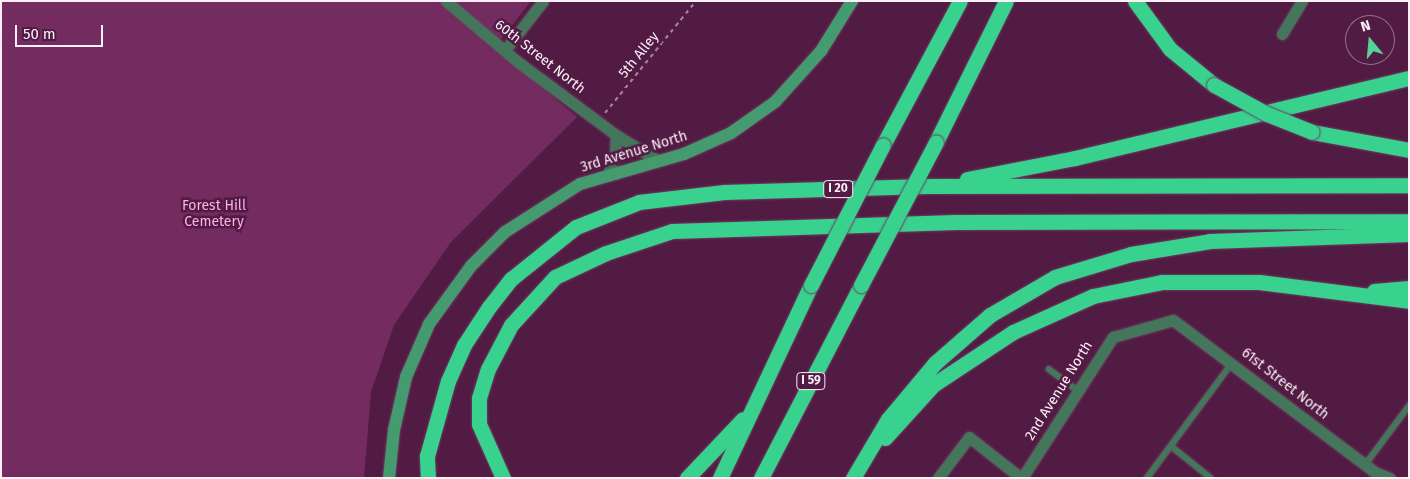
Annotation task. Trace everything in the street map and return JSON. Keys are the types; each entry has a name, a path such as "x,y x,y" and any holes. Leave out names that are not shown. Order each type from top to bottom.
{"highway":[{"path":"720,478 811,285 960,1"},
{"name":"I 59","path":"761,478 936,142 1006,1"},
{"path":"1135,1 1170,49 1214,85 1267,114 1312,132 1409,150"},
{"path":"926,186 1075,158 1409,78"},
{"name":"I 20","path":"428,478 427,456 448,381 464,344 511,279 576,227 639,202 678,196 926,186 1409,185"},
{"path":"502,478 479,424 479,398 488,369 511,325 555,277 606,253 672,230 956,222 1409,221"},
{"path":"856,472 888,419 935,363 990,315 1055,277 1132,254 1210,241 1409,234"},
{"path":"856,472 933,385 1013,332 1093,296 1172,282 1259,282 1409,301"},
{"path":"1355,293 1409,288"},
{"path":"687,478 756,405"}],"street":[{"name":"60th Street North","path":"446,1 505,50 616,135 657,160"},
{"path":"505,50 543,1"},
{"name":"3rd Avenue North","path":"389,478 394,430 406,378 429,324 458,281 518,222 580,184 608,174 684,154 731,133 775,102 821,52 852,1"},
{"path":"1282,34 1302,1"},
{"path":"608,174 615,154 616,135"},
{"name":"2nd Avenue North","path":"1022,478 1077,390 1113,337 1173,320 1187,328"},
{"name":"61st Street North","path":"1187,328 1365,464 1373,475 1390,478"},
{"path":"938,478 969,437 1022,478"}],"lane":[{"path":"1147,478 1232,363"},
{"path":"1049,369 1077,390"},
{"path":"1365,464 1409,406"},
{"path":"1171,446 1211,478"}],"path":[{"name":"5th Alley","path":"598,121 696,1"}],"green space":[{"name":"Forest Hill Cemetery","path":"1,1 531,1 495,47 577,117 451,242 394,325 371,392 364,478 1,478"}]}
